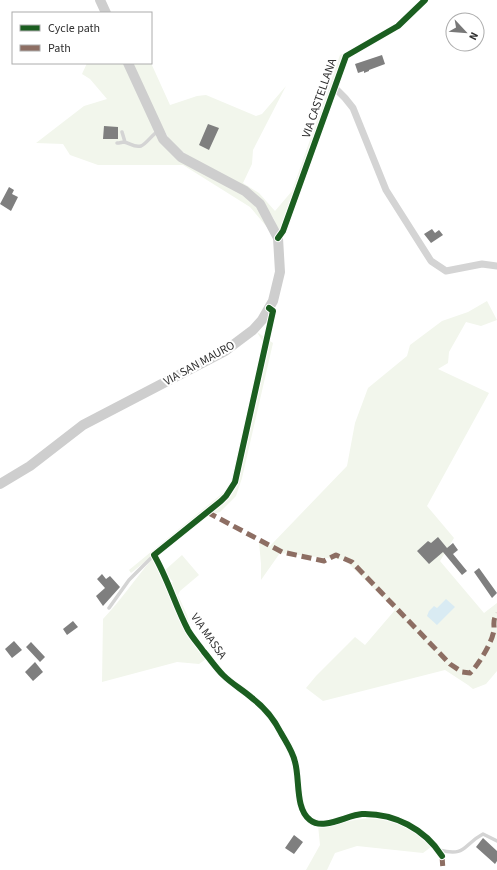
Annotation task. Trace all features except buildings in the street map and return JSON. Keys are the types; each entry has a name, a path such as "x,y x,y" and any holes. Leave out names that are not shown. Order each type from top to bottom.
{"main road":[{"path":"100,0 106,12"},
{"name":"VIA SAN MAURO","path":"0,484 30,466 83,425 225,351 253,330 262,320 273,301 280,272 278,238 260,204 245,191 181,157 163,139 128,64"}],"street":[{"name":"VIA CASTELLANA","path":"278,238 283,231 346,56 398,26 425,0"},
{"path":"335,88 353,108 386,190 431,261 446,271 482,264 497,266"},
{"path":"154,555 221,501 226,496 234,482 273,311 269,308"},
{"name":"VIA MASSA","path":"154,555 165,576 189,631 223,675 252,698 275,723 296,762 300,801 303,811 310,820 318,824 327,824 362,814 397,819 410,825 424,836 438,849 442,856"}],"lane":[{"path":"118,143 125,142 133,146 141,146 159,130"},
{"path":"122,132 125,142"},
{"path":"109,608 129,580 154,555"},
{"path":"438,849 451,853 462,851 483,834 497,841"}],"shaded area":[{"path":"351,50 283,228 278,231 274,219 265,206 193,160 171,142 158,120 132,64 151,64 170,105 197,96 206,95 256,116 262,114 286,86 253,150 252,164 243,183 259,193 275,211 292,191 340,55"},
{"path":"87,64 126,64 161,139 246,195 260,209 272,233 250,207 183,165 98,165 70,155 63,144 36,143 84,106 107,99 90,79 82,74"},
{"path":"487,301 497,320 481,326 466,322 449,352 448,363 438,369 489,393 427,506 454,538 440,561 484,613 497,603 497,671 486,684 473,689 445,670 323,701 306,688 355,637 365,645 395,610 345,560 280,553 261,580 259,542 270,546 347,466 355,423 368,388 407,356 410,345 442,321 468,312"},
{"path":"257,332 273,343 242,478 236,496 220,512 208,516 221,504 233,482 225,496 131,573 129,570 224,492 231,481 263,342"},
{"path":"182,555 199,575 180,591 178,595 187,615 191,631 210,654 190,630 170,584 173,582 164,571"},
{"path":"152,559 164,578 206,659 199,664 177,662 102,682 103,619"},
{"path":"446,599 455,607 437,625 427,616 429,611 434,606 437,608"},
{"path":"370,818 397,822 416,833 431,847 423,853 357,846 335,853 327,870 306,870 320,845 318,825"}],"marked path":[{"path":"207,512 282,552 324,561 336,555 352,562 450,664 462,672 470,673 483,655 492,638 494,631 494,619 497,613"},
{"path":"442,856 443,870"}],"cycle path":[{"path":"278,238 283,231 346,56 398,26 425,0"},
{"path":"269,308 273,311 235,482 221,501 154,555 183,621 191,635 220,672 261,705 278,728 294,758 300,801 305,815 315,823 322,824 335,822 362,814 386,816 408,824 418,831 435,846 442,856"}]}
